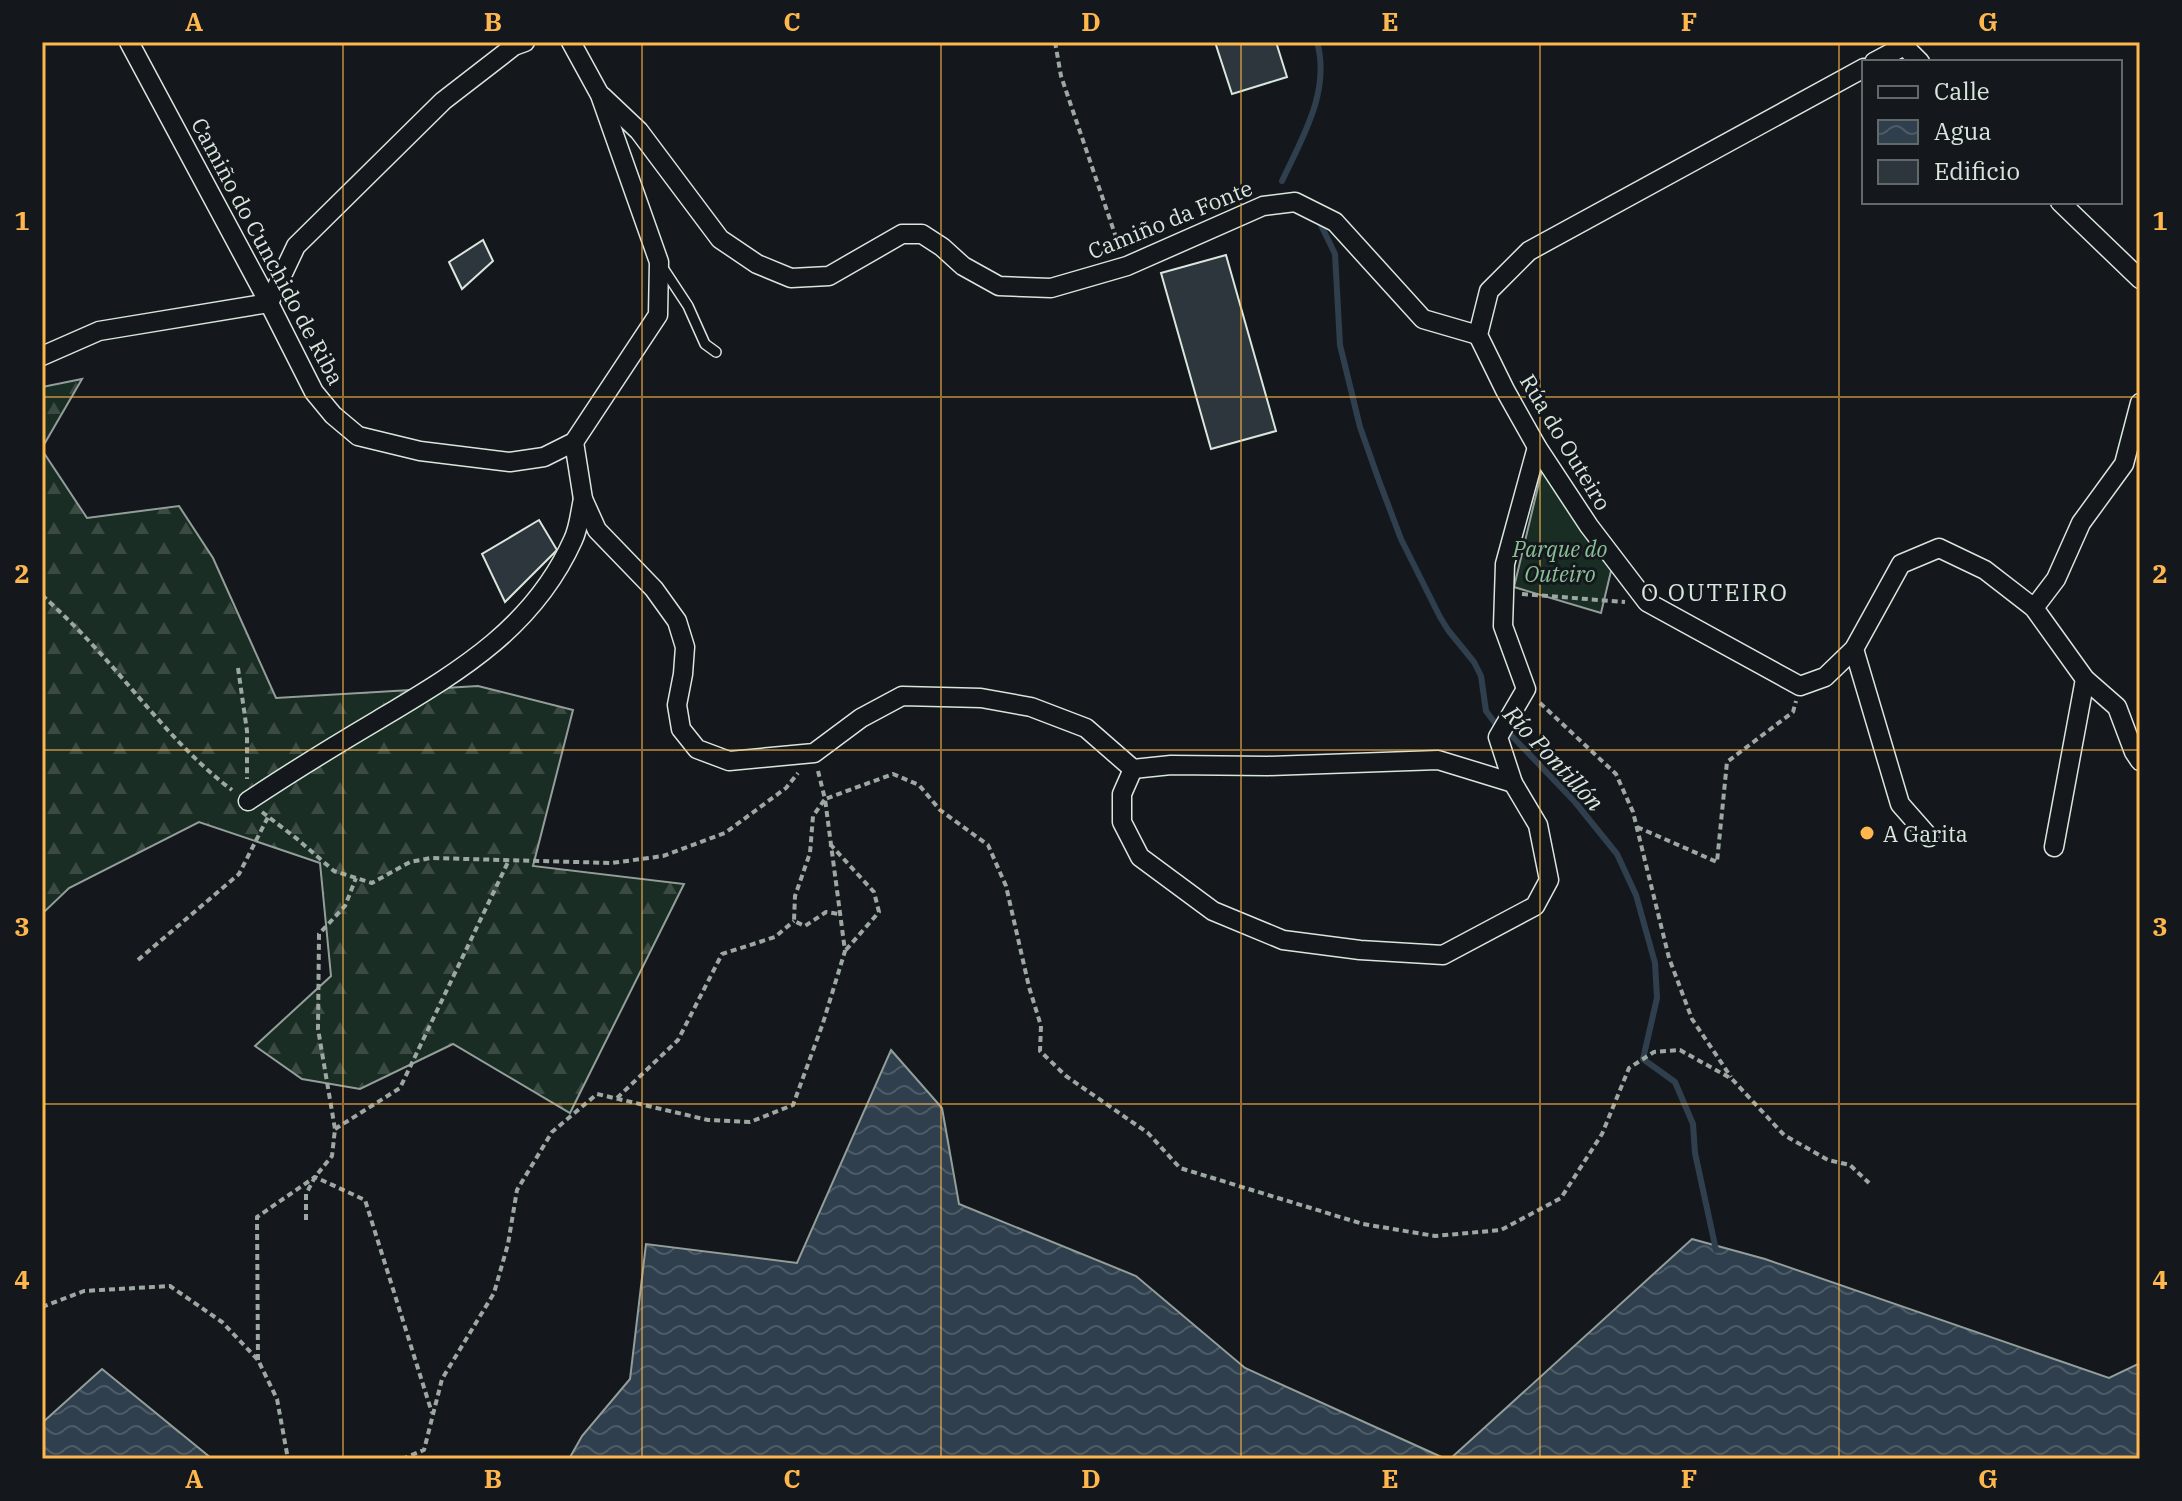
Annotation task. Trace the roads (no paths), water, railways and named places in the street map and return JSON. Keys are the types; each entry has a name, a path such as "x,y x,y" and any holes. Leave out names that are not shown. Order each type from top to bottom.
{"street":[{"name":"Camiño do Cunchido de Riba","path":"129,42 314,392 333,415 358,436 420,451 510,462 544,457 574,442"},
{"path":"42,356 99,331 269,303 296,246 443,101 514,46 525,42"},
{"path":"571,42 600,95 659,262 658,315 574,442 583,499 597,530 654,589 677,621 685,647 677,705 681,729 697,749 729,761 814,753 861,718 902,696 981,698 1031,707 1086,728 1133,769 1171,765 1268,766 1438,760 1513,783"},
{"path":"1878,60 1906,44 1918,60"},
{"path":"1478,335 1489,291 1529,251 1862,69"},
{"name":"Camiño da Fonte","path":"600,95 639,131 720,239 757,264 791,278 829,276 902,234 922,234 963,266 999,286 1051,288 1127,266 1263,206 1295,202 1335,222 1423,319 1478,335"},
{"path":"2062,204 2140,279"},
{"name":"Rúa do Outeiro","path":"1478,335 1537,447 1589,526 1647,602 1800,686 1825,677 1854,649"},
{"path":"2034,608 2056,579 2081,523 2124,464 2140,403"},
{"path":"1133,769 1122,794 1122,822 1140,857 1213,911 1283,940 1360,950 1443,955 1535,906 1549,880 1538,825 1513,783 1498,737 1526,689 1503,626 1505,564 1537,447"},
{"path":"248,801 468,665 508,632 545,590 575,539 583,499"},
{"path":"1929,837 1900,804 1854,649 1901,564 1939,548 1985,570 2034,608 2085,679 2117,707 2140,761"},
{"path":"2054,847 2085,679"}],"lane":[{"path":"659,262 688,306 705,344 716,352"}],"water":[{"path":"891,1050 942,1108 959,1204 1136,1276 1245,1368 1446,1459 569,1459 582,1436 630,1379 646,1244 797,1263"},
{"path":"1692,1239 1765,1259 2109,1378 2140,1363 2140,1459 1450,1459"},
{"path":"102,1369 211,1459 42,1459 42,1423"}],"waterway":[{"name":"Río Pontillón","path":"1282,181 1306,131 1317,96 1320,78 1317,42"},
{"name":"Río Pontillón","path":"1319,221 1335,254 1340,345 1360,427 1401,539 1440,617 1481,676 1486,711 1498,727 1510,734 1575,802 1617,854 1636,895 1655,963 1657,998 1643,1059 1675,1082 1693,1124 1695,1153 1716,1250"}],"place":[{"name":"A Garita","path":"1867,833"}],"district":[{"name":"O OUTEIRO","path":"1715,592"}],"park label":[{"name":"Parque do Outeiro","path":"1560,560"}]}
